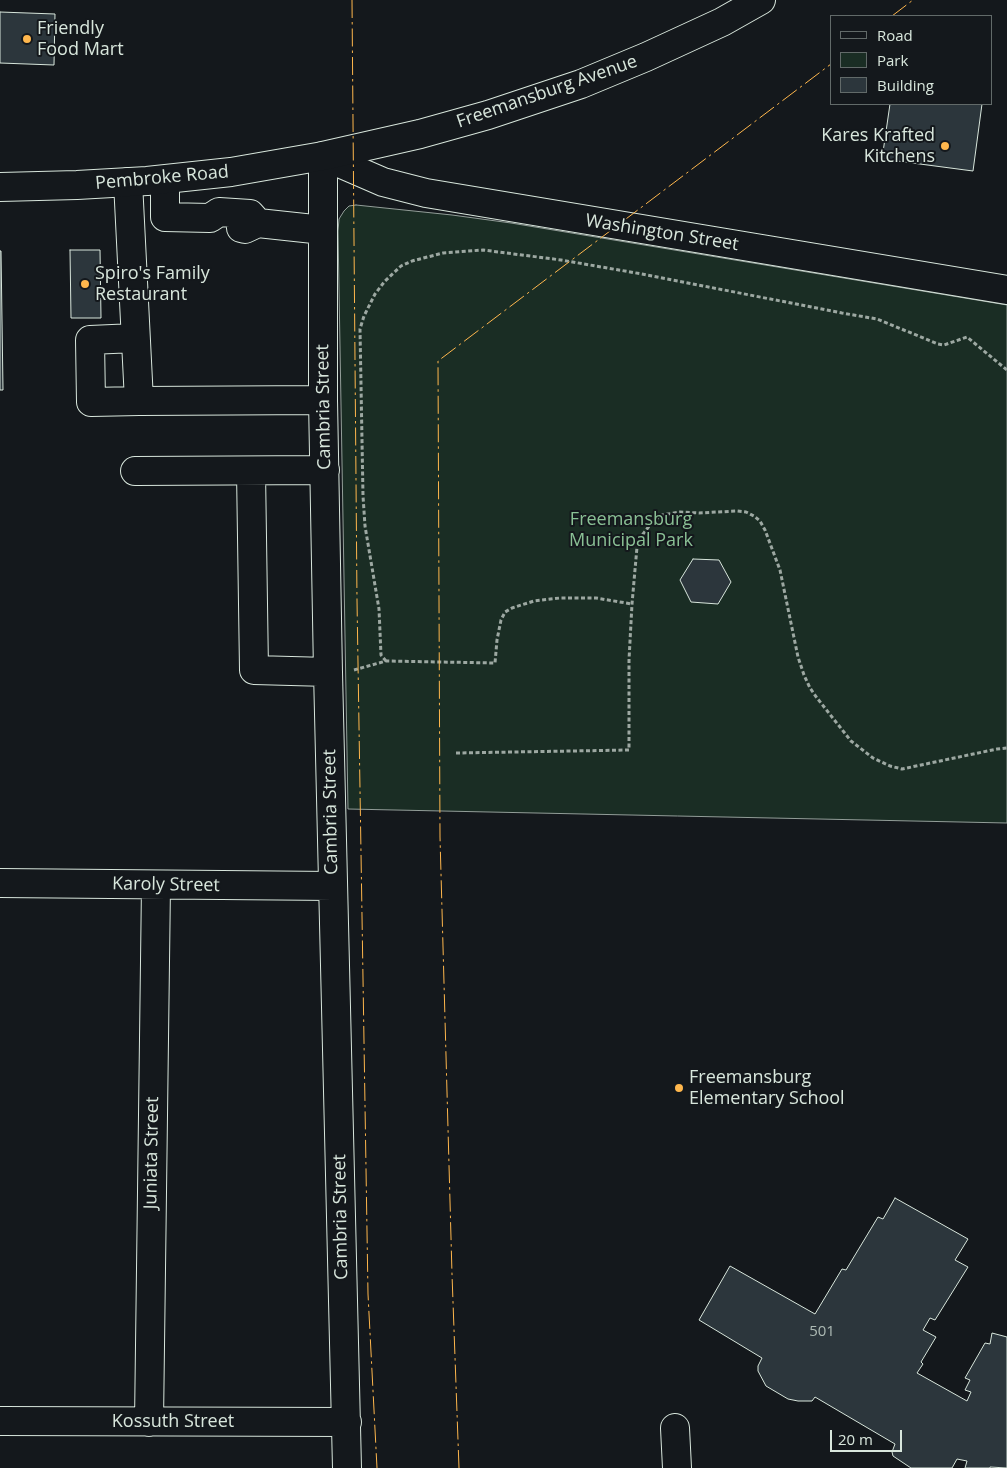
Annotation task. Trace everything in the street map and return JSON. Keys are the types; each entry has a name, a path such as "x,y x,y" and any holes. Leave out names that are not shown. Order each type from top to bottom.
{"street":[{"name":"Freemansburg Avenue","path":"323,156 428,132 581,84 722,22 761,0"},
{"name":"Pembroke Road","path":"0,187 165,180 231,172 323,156"},
{"name":"Cambria Street","path":"323,156 323,400 325,470 341,671 333,886 347,1468"},
{"name":"Washington Street","path":"323,156 383,182 426,193 1007,290"},
{"path":"165,180 165,217 210,218 219,212 250,214 258,223 323,230"},
{"path":"128,182 138,401"},
{"path":"135,338 90,340 91,402 323,400"},
{"path":"135,471 325,470"},
{"path":"251,471 254,670 341,671"},
{"name":"Karoly Street","path":"0,884 333,886"},
{"name":"Juniata Street","path":"149,1422 156,885"},
{"name":"Kossuth Street","path":"0,1421 347,1422"},
{"path":"675,1428 677,1468"}],"path":[{"path":"386,661 381,655 377,592 365,526 360,328 375,294 385,281 401,266 412,260 443,253 482,250 561,260 642,274 877,319 889,322 916,336 938,344 944,345 967,338 1007,370"},
{"path":"456,753 629,750 629,660 637,547 640,538 653,521 662,515 680,512 699,513 737,510 746,512 760,521 772,546 780,570 800,665 810,688 850,741 860,750 890,766 902,769 1007,748"},
{"path":"341,671 386,661 495,663 501,620 506,612 512,608 534,601 560,598 596,598 632,604"}],"green space":[{"name":"Freemansburg Municipal Park","path":"356,205 511,223 1007,305 1007,823 348,809 338,231 339,219 344,211 349,206"}],"building":[{"name":"Friendly Food Mart","path":"0,12 55,14 54,65 0,63"},
{"path":"890,105 982,105 973,171 882,159"},
{"name":"Spiro's Family Restaurant","path":"70,250 100,250 101,318 71,318"},
{"path":"1,251 3,390 0,390"},
{"path":"693,559 719,560 731,582 718,604 691,602 680,580"},
{"path":"895,1198 968,1239 955,1260 968,1267 935,1320 930,1318 923,1330 936,1337 921,1362 923,1364 917,1373 967,1401 971,1392 965,1390 970,1380 965,1378 985,1343 990,1344 992,1333 1007,1337 1007,1468 965,1468 967,1461 957,1459 952,1468 911,1468 893,1456 892,1452 895,1444 815,1397 812,1401 788,1399 766,1386 758,1371 762,1358 699,1320 730,1266 815,1314 842,1269 846,1270 878,1217 883,1219"}],"power":[{"path":"352,0 357,600 368,1294 377,1468"},
{"path":"893,15 913,0"},
{"path":"459,1468 440,837 438,361 830,65"}],"place":[{"name":"Friendly Food Mart","path":"27,39"},
{"name":"Kares Krafted Kitchens","path":"945,146"},
{"name":"Spiro's Family Restaurant","path":"85,284"},
{"name":"Freemansburg Elementary School","path":"679,1088"}]}
